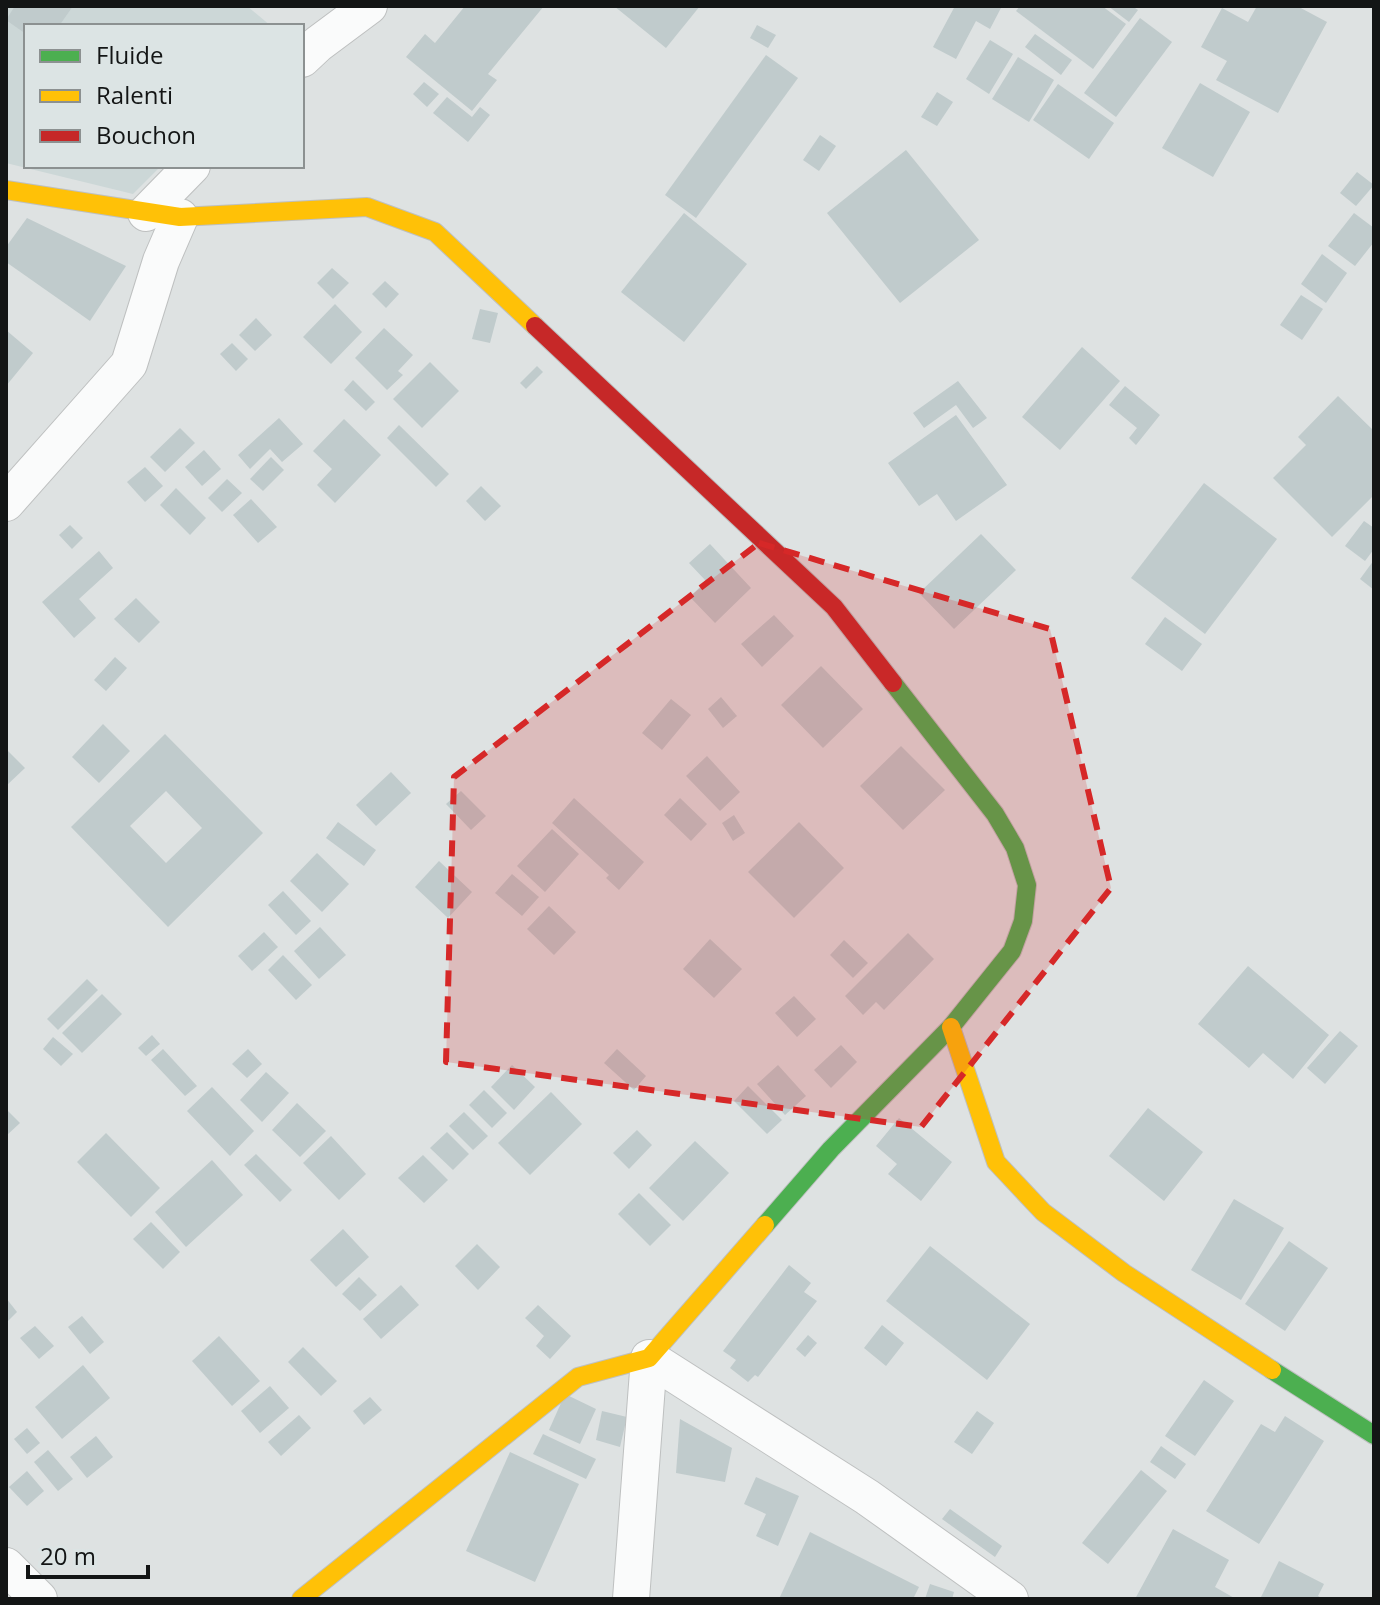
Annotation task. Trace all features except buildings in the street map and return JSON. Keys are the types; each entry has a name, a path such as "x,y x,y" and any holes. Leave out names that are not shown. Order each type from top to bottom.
{"street":[{"path":"304,57 369,6"},
{"path":"6,503 129,364 161,261 163,215 191,168"},
{"path":"6,190 163,215 367,207 435,232 834,607 995,814 1015,848 1027,885 1023,921 1012,951 951,1027 831,1149 649,1358 578,1377 301,1599"},
{"path":"951,1027 996,1162 1043,1212 1124,1273 1374,1435"},
{"path":"631,1599 649,1358"},
{"path":"649,1358 867,1497 1010,1599"},
{"path":"6,1566 39,1599"}],"highlighted area":[{"path":"759,543 1050,629 1111,888 921,1127 446,1062 454,777"}],"shaded area":[{"path":"6,6 247,6 269,24 24,24 24,167 6,163"},
{"path":"26,168 159,168 133,194"}],"traffic: fast":[{"path":"765,1225 831,1149 951,1027 1012,951 1023,921 1027,885 1015,848 995,814 893,683"},
{"path":"1272,1370 1374,1435"}],"traffic: slow":[{"path":"6,190 180,217 367,207 435,232 535,326"},
{"path":"951,1027 996,1162 1043,1212 1124,1273 1272,1370"},
{"path":"301,1599 578,1377 649,1358 765,1225"}],"traffic: jam":[{"path":"535,326 834,607 893,683"}]}
